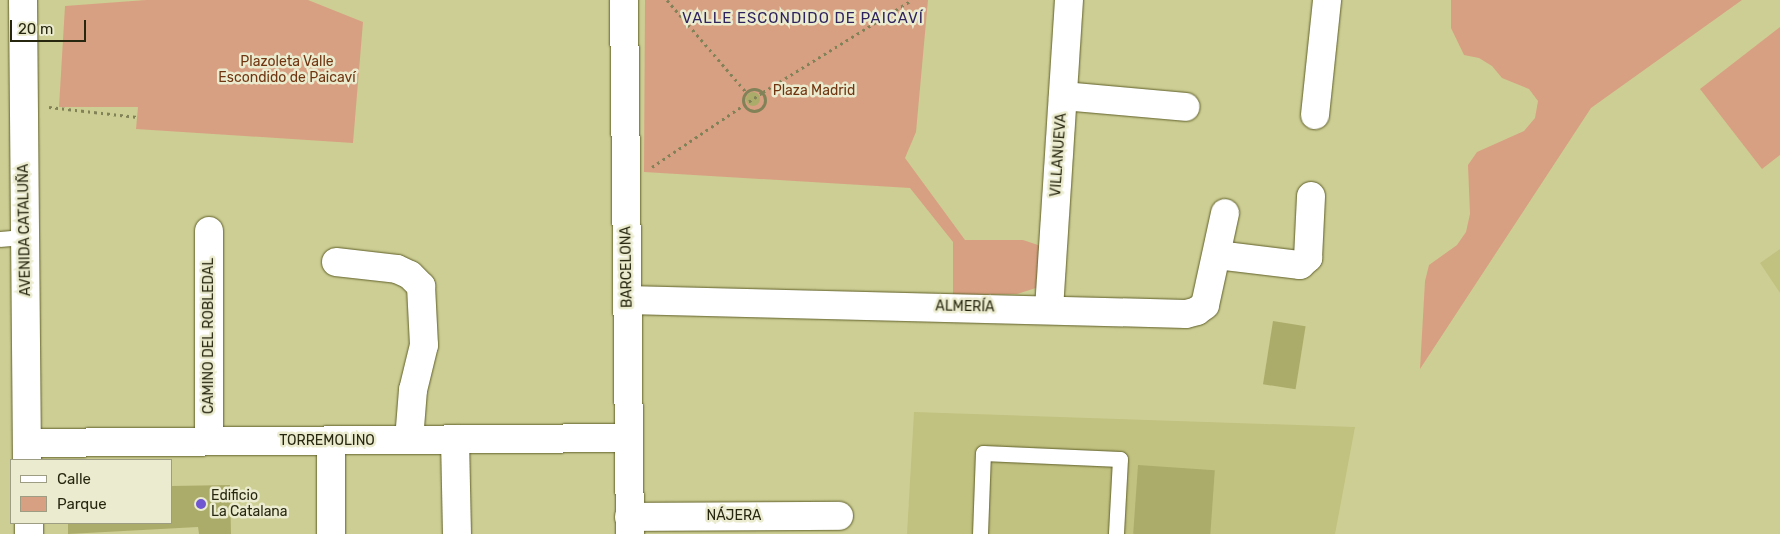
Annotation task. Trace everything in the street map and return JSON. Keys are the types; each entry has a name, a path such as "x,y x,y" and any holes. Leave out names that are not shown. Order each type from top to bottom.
{"street":[{"name":"AVENIDA CATALUÑA","path":"23,0 24,104 13,238 27,452"},
{"name":"BARCELONA","path":"624,0 627,438 630,526"},
{"name":"VILLANUEVA","path":"1049,309 1069,0"},
{"path":"1315,115 1327,0"},
{"path":"1063,96 1186,107"},
{"path":"1217,256 1300,265 1308,258 1311,196"},
{"name":"ALMERÍA","path":"627,300 1049,309 1186,314 1197,312 1205,305 1225,213"},
{"name":"CAMINO DEL ROBLEDAL","path":"209,231 209,441"},
{"path":"336,262 397,269 410,275 421,286 424,345 413,390 409,440"},
{"name":"TORREMOLINO","path":"27,452 209,441 627,438"},
{"path":"455,440 457,534"},
{"path":"331,441 332,534"},
{"name":"NÁJERA","path":"630,526 839,516"}],"lane":[{"path":"980,534 983,454 1120,459 1116,534"}],"path":[{"path":"667,0 746,92"},
{"path":"644,172 763,92 912,0"},
{"path":"744,105 742,100 746,92 756,89 763,92"},
{"path":"744,105 757,110 762,107 763,92"},
{"path":"24,104 138,117"}],"shaded area":[{"path":"1780,249 1780,293 1760,263"},
{"path":"914,412 1355,427 1335,534 907,534"}],"green space":[{"name":"Plazoleta Valle Escondido de Paicaví","path":"146,0 308,0 363,22 353,143 136,129 138,107 59,107 65,6"},
{"name":"Plaza Madrid","path":"645,0 928,0 916,132 905,158 965,240 1023,240 1047,248 1039,287 1017,294 953,295 953,242 910,188 644,172"},
{"path":"1451,0 1742,0 1591,108 1420,369 1425,281 1429,265 1457,245 1466,232 1470,214 1468,165 1477,152 1524,131 1535,118 1538,101 1529,89 1502,78 1492,66 1479,58 1464,55 1451,28"},
{"path":"1780,27 1780,155 1762,169 1700,89"}],"building":[{"path":"750,92 756,92 760,99 756,106 750,106 746,102 746,96"},
{"path":"1273,321 1306,326 1296,389 1263,384"},
{"path":"1138,465 1215,470 1210,534 1133,534"},
{"name":"Edificio La Catalana","path":"230,485 231,534 199,534 198,527 68,534 68,524 172,524 172,486"}],"place":[{"name":"Edificio La Catalana","path":"201,504"}],"district":[{"name":"VALLE ESCONDIDO DE PAICAVÍ","path":"803,19"}]}
